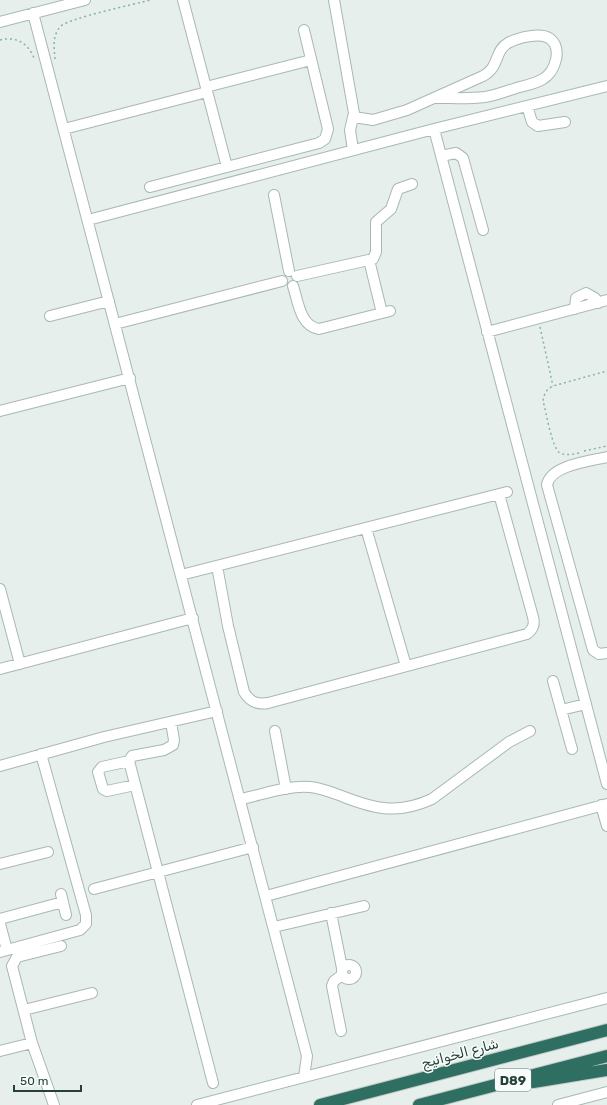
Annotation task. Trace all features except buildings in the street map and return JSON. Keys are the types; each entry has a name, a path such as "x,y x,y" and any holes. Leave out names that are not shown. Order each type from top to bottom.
{"highway":[{"name":"شارع الخوانيج","path":"320,1105 607,1030"},
{"name":"D89","path":"419,1105 607,1056"},
{"path":"500,1083 522,1084 607,1070"}],"street":[{"path":"0,22 33,13 54,4 85,0"},
{"path":"183,0 227,167"},
{"path":"334,0 354,117 350,130 354,150"},
{"path":"33,13 241,799 307,1056 304,1077"},
{"path":"150,186 319,143 325,140 328,136 328,129 304,30"},
{"path":"354,117 377,120 417,107 437,98 490,72 494,68 502,48 507,44 541,35 548,37 553,41 556,47 556,63 551,72 543,79 484,97 437,98"},
{"path":"64,129 311,60"},
{"path":"88,220 434,129 607,86"},
{"path":"527,106 532,122 538,126 565,122"},
{"path":"434,129 607,784"},
{"path":"441,156 456,154 463,158 483,230"},
{"path":"282,281 284,273 293,273 373,259 376,255 376,222 391,209 398,189 412,184"},
{"path":"274,195 293,273 298,280 293,286"},
{"path":"293,286 304,320 313,328 386,312 369,260"},
{"path":"282,281 286,286 293,286"},
{"path":"115,324 282,281"},
{"path":"50,316 109,300"},
{"path":"487,332 602,301"},
{"path":"0,411 130,378"},
{"path":"607,457 561,469 549,478 547,485 593,650 599,654 607,653"},
{"path":"181,575 503,493 533,617 534,627 527,634 262,704 251,701 244,692 228,626 217,566"},
{"path":"366,528 406,666"},
{"path":"0,589 20,664"},
{"path":"0,669 193,618"},
{"path":"553,681 572,749"},
{"path":"561,710 586,704"},
{"path":"0,766 41,754 217,711"},
{"path":"135,785 107,791 103,789 101,785 98,772 102,767 129,761 132,756 164,750 173,745 174,740 171,722"},
{"path":"275,731 286,789"},
{"path":"241,799 286,789 308,787 320,789 373,807 388,810 404,809 432,799 516,737 530,731"},
{"path":"0,924 3,951 80,930 84,928 87,920 41,754"},
{"path":"129,761 213,1083"},
{"path":"266,896 604,805 607,826"},
{"path":"94,889 253,847"},
{"path":"0,864 48,852"},
{"path":"0,919 62,898 66,915"},
{"path":"274,927 364,906"},
{"path":"331,914 342,972 334,981 332,986 342,1031"},
{"path":"54,1105 32,1043 12,962 17,957 61,946"},
{"path":"24,1010 92,992"},
{"path":"197,1105 607,998"},
{"path":"0,1051 32,1043"},
{"path":"307,1056 316,1068 322,1072"},
{"path":"558,1105 607,1092"}],"path":[{"path":"0,40 14,39 21,41 32,52 38,68 42,70 48,69 55,65 54,40 56,33 65,24 150,0"},
{"path":"538,319 553,386"},
{"path":"607,371 553,386 546,392 543,400 555,448 558,452 566,455 607,446"}]}
